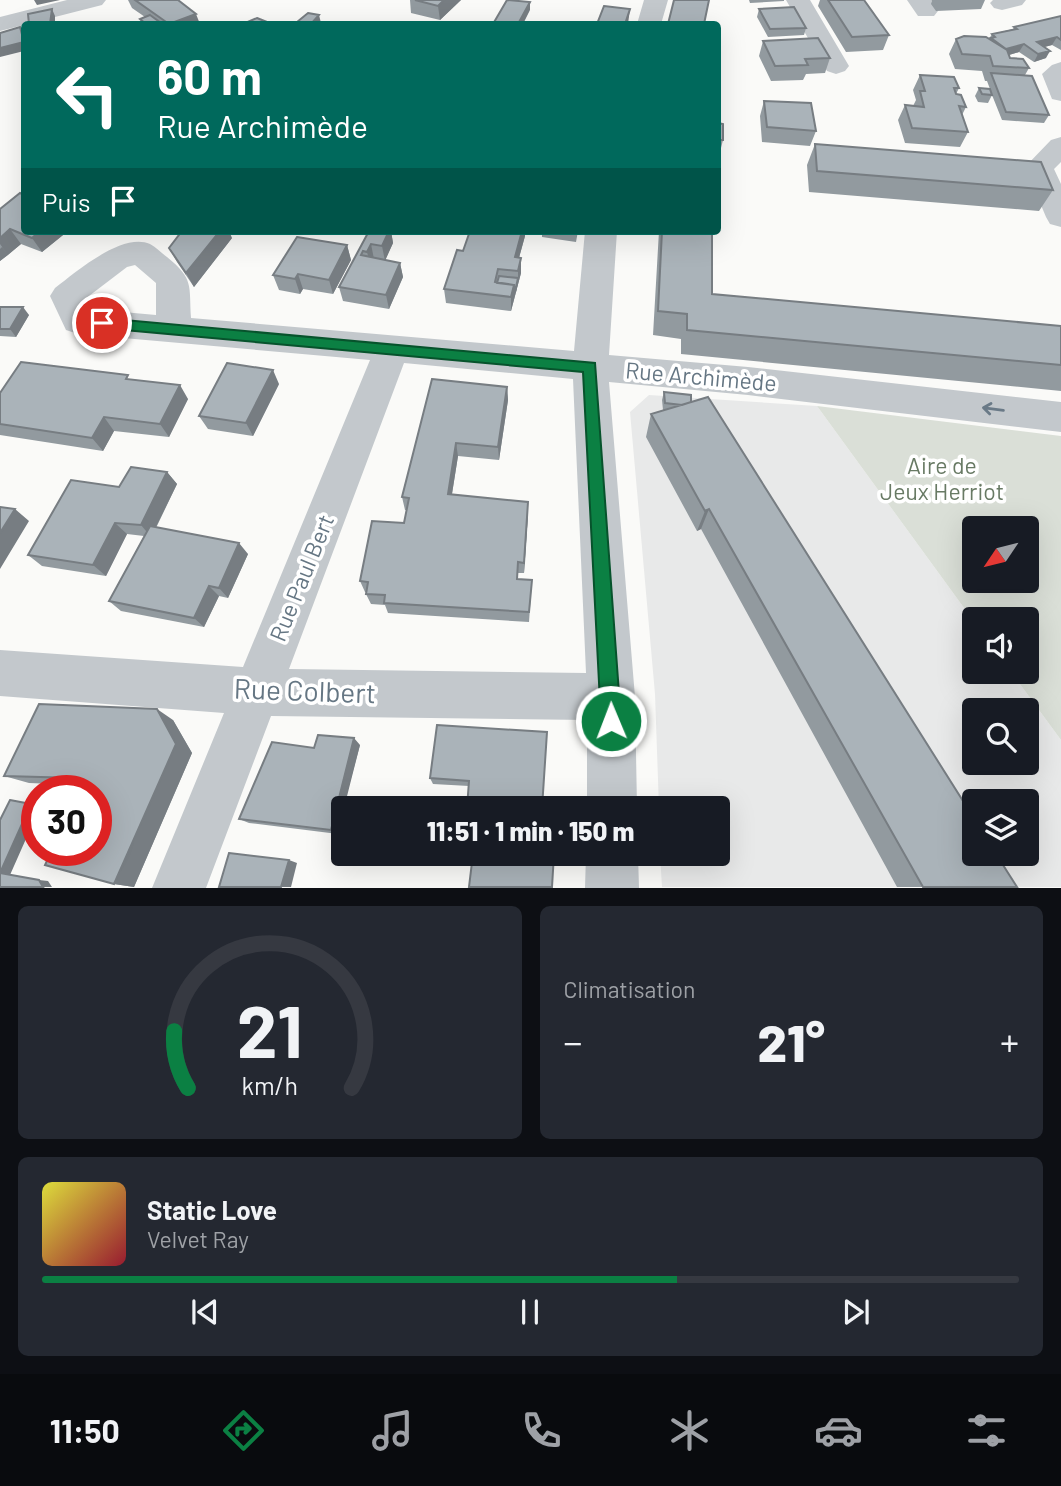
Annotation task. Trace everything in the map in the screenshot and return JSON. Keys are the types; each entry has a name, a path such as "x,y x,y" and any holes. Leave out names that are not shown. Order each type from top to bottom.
{"street":[{"path":"12,14 94,0"},
{"path":"650,21 656,0"},
{"path":"798,0 836,66"},
{"path":"1061,70 1055,74 1061,93"},
{"path":"1061,146 1039,167 1061,216"},
{"path":"601,235 590,367 611,697 612,796"},
{"name":"Rue Archimède","path":"174,329 748,381 1061,417"},
{"name":"Rue Paul Bert","path":"179,887 393,347"},
{"name":"Rue Colbert","path":"0,673 257,692 611,697"},
{"path":"612,866 612,887"}],"shaded area":[{"path":"649,395 817,406 963,607 962,684 1020,684 1030,698 962,698 962,775 1039,775 1039,710 1061,740 1061,887 662,887 661,866 730,866 730,796 659,796 655,694 630,412"}],"green space":[{"name":"Aire de Jeux Herriot","path":"817,406 1061,436 1061,740 1039,710 1039,698 1030,698 1020,684 1039,684 1039,607 963,607"}],"building":[{"path":"135,0 178,0 196,14 177,21 165,21"},
{"path":"415,0 444,0 438,6"},
{"path":"507,0 530,2 520,21 495,21"},
{"path":"674,0 709,0 705,21 669,21"},
{"path":"828,0 864,0 889,35 852,37"},
{"path":"604,6 630,9 626,21 598,21"},
{"path":"794,7 806,28 770,29 759,9"},
{"path":"52,9 50,21 29,21 28,14"},
{"path":"308,13 319,15 314,21 298,21"},
{"path":"150,15 158,21 142,21 140,19"},
{"path":"1061,16 1061,40 1057,37 1037,42 1050,51 1038,54 1024,44 1006,49 991,38 995,37 992,34 1017,29 1014,27"},
{"path":"20,27 21,43 0,48 0,33"},
{"path":"964,36 986,37 1007,50 1010,58 1023,59 1029,68 993,66 990,56 962,54 956,39"},
{"path":"818,38 830,58 805,59 808,65 775,66 763,41"},
{"path":"991,73 1032,76 1049,115 1006,112"},
{"path":"920,75 954,77 959,88 954,88 956,94 961,95 966,107 959,106 968,132 912,128 905,105 924,107 920,91 925,91"},
{"path":"979,88 990,89 992,95 982,94"},
{"path":"764,101 811,103 816,131 767,127"},
{"path":"721,124 723,124 721,140"},
{"path":"815,144 1041,162 1053,190 817,171"},
{"path":"21,194 21,234 10,229 0,238 0,209"},
{"path":"179,235 217,235 186,273 169,248"},
{"path":"367,235 387,235 382,246 371,244 367,252 363,251 361,255 400,263 386,295 339,287"},
{"path":"469,235 521,235 515,257 521,258 518,271 498,269 495,282 514,285 511,297 444,289 457,250 463,251"},
{"path":"662,235 712,235 712,294 1061,326 1061,365 687,330 687,314 658,311"},
{"path":"297,237 347,245 329,280 298,274 295,279 273,275"},
{"path":"499,276 518,278 515,292 514,285 497,283"},
{"path":"0,307 23,307 10,329 0,329"},
{"path":"21,362 128,375 126,379 180,385 160,424 104,417 92,438 0,424 0,393"},
{"path":"227,363 273,370 246,423 199,416"},
{"path":"432,379 507,387 498,447 456,443 448,494 528,502 524,563 518,562 517,579 532,580 529,612 384,603 385,595 366,594 368,582 360,581 372,521 404,523 409,498 402,497"},
{"path":"664,392 691,395 691,402 682,405 665,403"},
{"path":"708,397 962,799 962,866 1004,866 1017,887 923,887 709,509 705,511 651,414"},
{"path":"131,467 167,472 141,525 115,523 93,565 28,555 71,480 119,487"},
{"path":"0,507 15,509 0,533"},
{"path":"150,526 239,543 219,588 209,586 194,618 109,601"},
{"path":"39,704 157,709 176,744 114,884 49,866 112,866 112,775 4,776"},
{"path":"437,725 547,732 543,796 468,796 469,781 430,778"},
{"path":"318,735 354,738 340,796 331,796 331,830 239,819 272,742 314,748"},
{"path":"10,800 21,802 21,826 0,873 0,820"},
{"path":"229,853 289,860 281,887 219,887"},
{"path":"472,866 553,866 552,887 469,887"},
{"path":"0,873 39,880 43,887 0,887"}],"route":[{"path":"102,323 393,347 590,367 611,721"}]}
